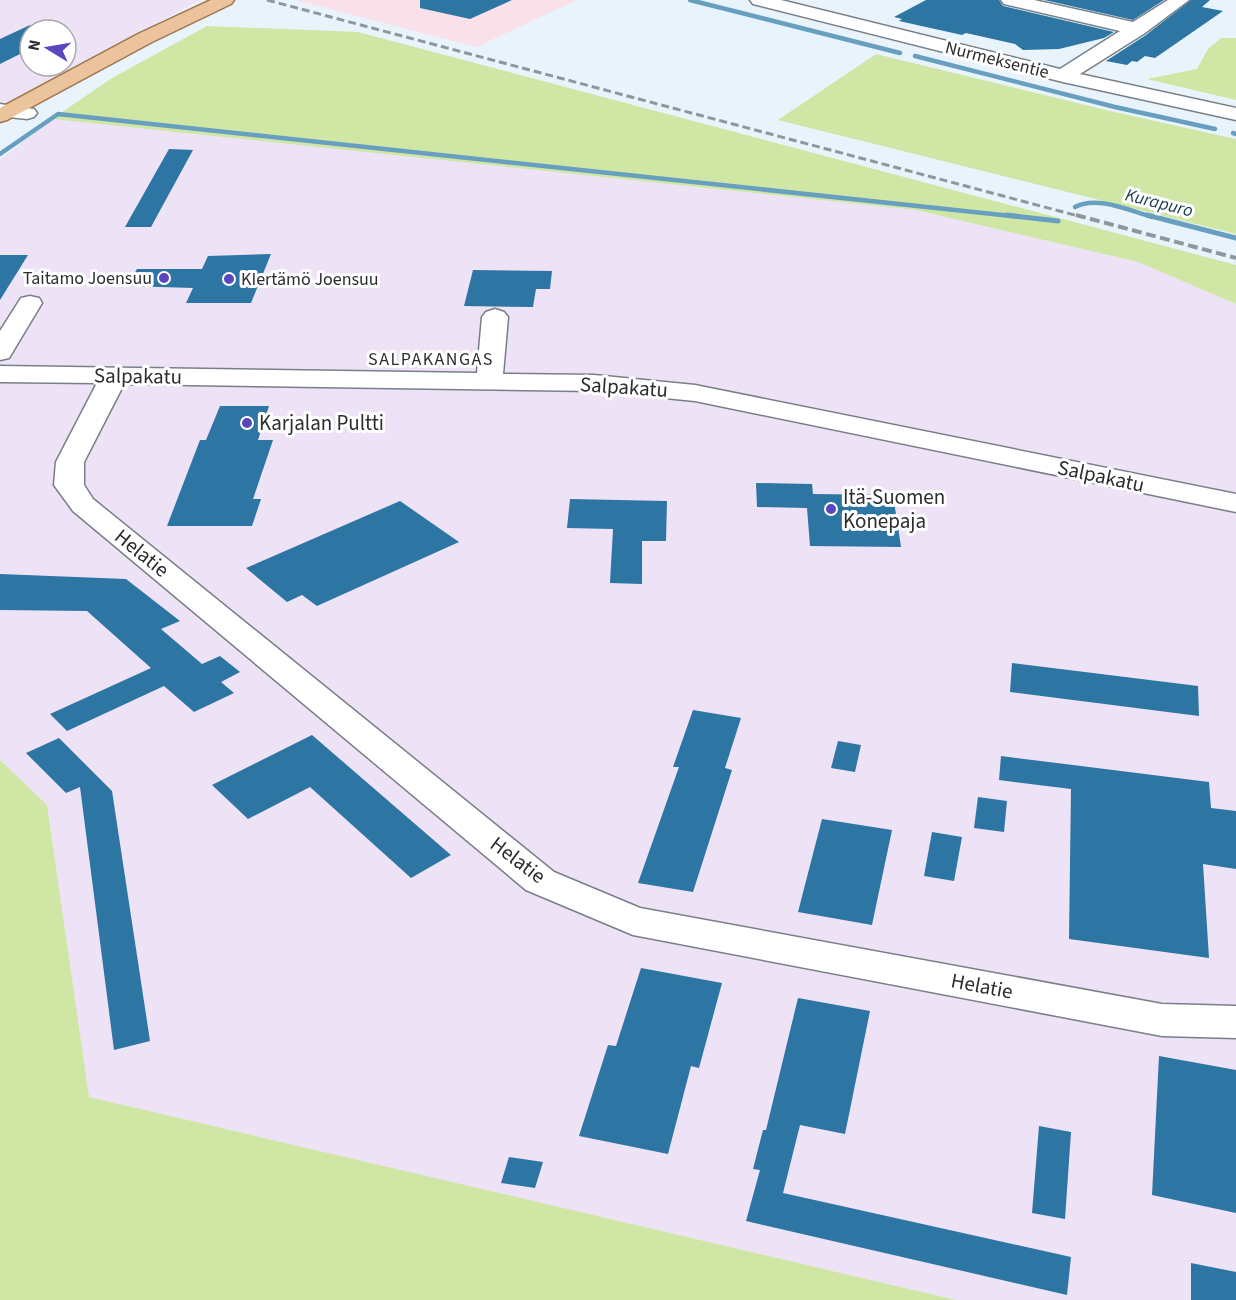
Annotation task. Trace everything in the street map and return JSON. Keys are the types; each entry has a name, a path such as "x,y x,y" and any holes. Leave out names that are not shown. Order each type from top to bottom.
{"main road":[{"path":"0,131 8,112 67,88 92,65 225,0"}],"street":[{"name":"Nurmeksentie","path":"759,0 1063,76 1236,114"},
{"path":"1010,0 1138,29"},
{"path":"1063,76 1180,0"},
{"path":"0,351 30,303"},
{"path":"489,382 495,317"},
{"name":"Salpakatu","path":"0,374 594,383 695,393 1236,503"},
{"name":"Helatie","path":"115,375 70,462 69,485 84,505 540,881 633,921 1162,1020 1236,1022"}],"shaded area":[{"path":"0,0 200,0 78,65 78,18 18,18 18,78 53,78 0,106"},
{"path":"296,0 577,0 476,47"},
{"path":"52,119 916,210 1138,262 1236,304 1236,1300 956,1300 88,1097 47,805 0,760 0,160"}],"green space":[{"path":"207,26 358,32 1236,265 1236,304 1138,262 916,210 52,119 112,78"},
{"path":"1221,38 1236,38 1236,100 1147,79 1197,69 1208,49"},
{"path":"876,54 1236,139 1236,234 778,120"},
{"path":"0,760 47,805 89,1097 956,1300 0,1300"}],"building":[{"path":"420,0 512,0 470,19 420,8"},
{"path":"926,0 999,0 1003,6 1114,32 1104,38 1059,49 1023,50 1015,44 899,21 902,19 894,17"},
{"path":"1044,0 1164,0 1133,20"},
{"path":"1191,0 1210,0 1202,7 1223,11 1155,58 1145,56 1127,65 1106,61 1146,35"},
{"path":"18,31 18,55 0,64 0,39"},
{"path":"169,149 193,150 151,227 125,227"},
{"name":"KIertämö Joensuu","path":"271,254 251,303 186,303 193,288 127,286 137,269 202,269 208,256"},
{"path":"0,255 28,255 0,300"},
{"path":"473,270 552,271 550,289 536,289 533,307 464,306"},
{"path":"220,406 269,406 258,440 273,440 253,499 261,499 252,526 167,526 200,440 206,440"},
{"path":"756,483 812,484 813,494 893,495 901,547 810,546 807,508 757,507"},
{"path":"570,499 667,501 666,541 642,541 642,584 610,583 613,529 567,528"},
{"path":"400,501 459,542 317,606 302,595 287,602 246,568"},
{"path":"0,574 126,579 180,621 161,629 202,664 220,656 240,672 221,682 234,693 194,712 164,686 67,731 50,714 151,668 87,611 0,610"},
{"path":"1012,663 1198,686 1199,716 1010,692"},
{"path":"693,710 741,718 725,768 732,770 693,892 638,883 679,767 673,767"},
{"path":"312,735 451,855 411,878 310,787 248,819 212,785"},
{"path":"59,738 112,791 150,1041 114,1050 80,787 66,793 26,753"},
{"path":"838,741 861,745 855,772 831,768"},
{"path":"1001,756 1209,782 1211,808 1236,811 1236,869 1203,864 1209,958 1069,939 1071,789 999,780"},
{"path":"978,797 1007,801 1004,832 974,828"},
{"path":"822,819 892,830 872,925 798,912"},
{"path":"932,832 962,837 954,881 924,876"},
{"path":"641,968 722,983 699,1068 691,1066 668,1154 579,1136 608,1045 616,1046"},
{"path":"798,998 870,1011 845,1134 800,1125 783,1193 1071,1257 1067,1295 746,1221 760,1170 753,1169 763,1130 766,1130"},
{"path":"1159,1056 1236,1070 1236,1213 1152,1195"},
{"path":"1039,1126 1071,1132 1065,1219 1032,1213"},
{"path":"509,1157 543,1162 535,1188 501,1183"},
{"path":"1191,1263 1236,1272 1236,1300 1191,1300"}],"waterway":[{"path":"690,0 900,53"},
{"path":"915,56 1115,107 1215,129"},
{"path":"0,154 58,114 1020,217"},
{"name":"Kurapuro","path":"1075,207 1103,203 1153,217"},
{"path":"1006,215 1058,221"},
{"name":"Kurapuro","path":"1147,215 1236,238"}],"railway":[{"path":"267,0 1082,217"},
{"path":"1076,215 1236,258"}],"place":[{"name":"Taitamo Joensuu","path":"164,278"},
{"name":"KIertämö Joensuu","path":"229,279"},
{"name":"Karjalan Pultti","path":"247,423"},
{"name":"Itä-Suomen Konepaja","path":"831,509"}],"district":[{"name":"SALPAKANGAS","path":"431,359"}]}
